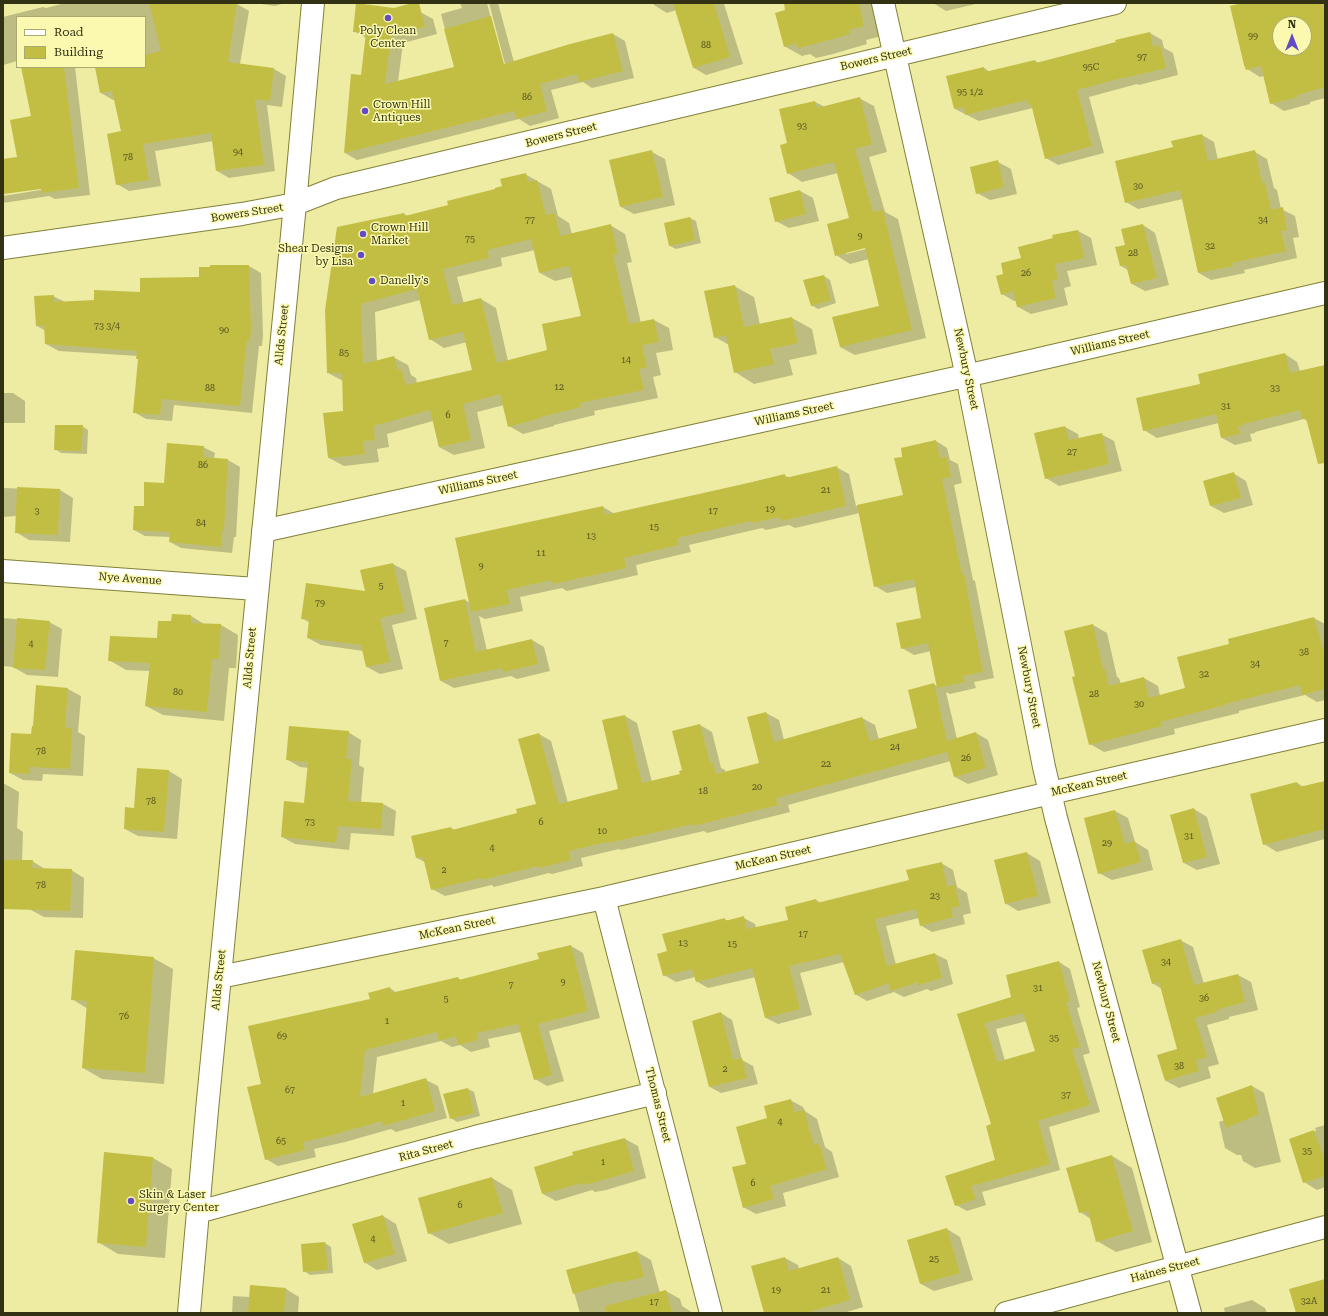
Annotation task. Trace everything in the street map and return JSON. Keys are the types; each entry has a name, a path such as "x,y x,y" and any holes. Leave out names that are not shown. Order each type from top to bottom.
{"street":[{"name":"Allds Street","path":"189,1313 256,589 295,204 313,3"},
{"name":"Newbury Street","path":"883,3 967,376 1050,793 1190,1313"},
{"name":"Bowers Street","path":"3,248 242,214 295,204 336,188 895,54 1115,3"},
{"name":"Williams Street","path":"263,531 967,376 1325,293"},
{"name":"Nye Avenue","path":"3,571 256,589"},
{"name":"McKean Street","path":"220,977 604,898 1325,730"},
{"name":"Thomas Street","path":"604,898 712,1313"},
{"name":"Rita Street","path":"198,1212 475,1137 655,1093"},
{"name":"Haines Street","path":"1006,1313 1325,1227"}],"building":[{"path":"149,3 237,3 228,62 274,68 270,101 255,99 264,165 216,171 211,133 143,144 149,180 116,185 107,134 121,131 112,91 100,93 95,68 146,68 146,55 161,51"},
{"path":"356,3 394,8 412,3 419,3 425,27 391,36 385,84 454,67 444,29 491,16 504,64 613,33 623,71 579,82 577,74 540,84 547,111 517,119 514,111 344,153 351,74 361,75 366,33 353,32"},
{"path":"673,3 714,3 730,57 693,68"},
{"path":"784,3 859,3 864,26 849,30 850,34 815,44 798,48 796,43 784,47 775,13 785,10"},
{"path":"1242,3 1322,3 1325,16 1325,87 1297,95 1298,97 1270,104 1261,66 1246,70 1230,6"},
{"path":"1150,32 1153,47 1160,45 1166,68 1077,90 1092,146 1045,159 1031,104 1028,105 1027,100 965,115 964,107 954,109 946,76 984,67 985,72 1035,60 1036,63 1116,42 1115,40"},
{"path":"21,68 64,68 79,188 42,193 41,189 3,194 3,159 17,157 10,120 31,116"},
{"path":"860,97 872,144 855,149 873,212 883,210 912,330 840,347 832,317 879,306 865,248 835,256 827,224 849,218 834,162 787,174 780,145 787,143 779,109 815,101 817,108"},
{"path":"1202,134 1208,161 1255,150 1262,183 1265,182 1271,210 1283,207 1287,230 1281,231 1286,251 1232,263 1233,266 1198,273 1180,190 1125,203 1115,161 1173,147 1171,141"},
{"path":"652,150 663,197 620,207 609,160"},
{"path":"998,160 1004,187 976,194 970,167"},
{"path":"526,173 528,182 537,180 546,215 555,213 560,236 611,224 618,254 613,255 629,324 654,319 659,342 642,345 647,367 639,369 644,390 580,403 581,407 508,427 500,394 463,404 471,440 439,447 430,410 373,426 375,440 363,441 365,454 328,458 323,413 343,411 342,373 327,373 325,310 337,227 404,213 405,216 448,205 447,201 502,186 500,179","holes":["531,239 539,273 569,266 581,316 542,324 547,350 497,363 481,298 452,305 443,269 489,258 487,250","417,289 429,340 463,332 472,370 406,385 401,369 398,370 394,356 363,364 361,304"]},
{"path":"800,190 806,214 775,222 769,198"},
{"path":"690,217 695,240 669,246 664,223"},
{"path":"1143,224 1157,278 1131,284 1126,265 1120,266 1115,247 1125,245 1121,229"},
{"path":"1078,230 1084,258 1055,264 1058,279 1052,281 1056,298 1017,307 1013,291 1001,295 996,276 1003,274 1001,263 1021,258 1018,247 1053,238 1052,235"},
{"path":"210,265 249,265 251,328 250,340 247,340 240,406 162,399 160,415 133,413 138,359 136,359 137,351 45,344 44,325 36,326 34,296 54,295 54,302 94,300 94,290 140,292 140,278 199,277 199,267 210,267"},
{"path":"824,275 831,300 811,306 803,280"},
{"path":"735,285 744,327 792,317 798,343 770,349 774,364 734,373 726,335 714,338 704,291"},
{"path":"1285,353 1290,373 1325,365 1325,463 1318,464 1306,418 1302,419 1300,410 1243,424 1238,427 1240,434 1221,438 1216,414 1143,431 1136,398 1200,384 1198,374"},
{"path":"55,425 83,425 81,451 54,450"},
{"path":"1065,426 1069,440 1102,433 1109,464 1045,479 1034,433"},
{"path":"936,440 940,458 947,457 951,477 942,479 962,574 964,574 983,672 963,676 965,682 937,688 928,643 901,649 896,623 921,618 914,579 874,587 857,505 903,495 894,458 902,457 901,448"},
{"path":"167,443 204,446 203,457 228,459 224,531 222,531 221,547 169,542 170,532 133,530 134,506 144,506 144,482 164,483"},
{"path":"837,466 846,506 781,521 780,517 752,523 751,521 677,538 678,545 624,558 626,568 553,584 552,580 507,590 510,604 471,612 455,538 603,506 605,515 785,474 785,478"},
{"path":"1234,472 1241,498 1210,506 1203,481"},
{"path":"17,487 60,489 58,535 15,533"},
{"path":"393,563 405,612 380,618 390,662 366,667 361,645 307,638 309,620 301,619 306,583 365,591 360,570"},
{"path":"465,599 476,652 532,639 538,664 503,672 502,668 440,681 424,608"},
{"path":"172,614 191,615 191,623 221,624 219,659 212,659 207,712 145,706 150,663 108,661 110,636 157,638 158,621 171,621"},
{"path":"1314,617 1325,656 1325,689 1302,695 1300,685 1160,722 1162,726 1089,745 1072,677 1075,676 1064,631 1093,624 1103,669 1105,669 1109,686 1144,677 1149,698 1185,688 1177,657 1229,644 1228,639"},
{"path":"17,618 50,621 45,670 13,668"},
{"path":"934,683 947,741 976,732 986,768 954,777 947,752 776,798 778,805 693,826 693,824 569,851 571,860 539,868 538,866 481,880 481,878 431,890 423,857 416,858 411,836 451,827 452,830 517,813 516,809 536,804 518,739 539,733 559,804 618,789 602,720 625,715 642,783 680,774 679,771 682,770 672,731 700,724 710,763 713,762 716,774 759,763 747,717 766,712 774,742 862,717 870,741 917,728 908,690"},
{"path":"36,685 68,688 65,728 72,728 70,769 30,767 30,774 9,773 11,733 31,734"},
{"path":"289,726 349,731 346,759 352,759 348,801 383,803 381,829 338,826 336,843 281,837 284,801 304,803 308,762 286,760"},
{"path":"137,768 169,770 164,832 124,829 125,807 134,808"},
{"path":"1325,781 1325,829 1263,845 1250,794 1297,782 1299,787"},
{"path":"1194,808 1207,857 1183,863 1170,815"},
{"path":"1115,810 1125,844 1135,841 1141,862 1098,874 1084,818"},
{"path":"1027,852 1038,896 1005,904 994,860"},
{"path":"3,860 33,860 32,868 72,869 70,911 3,909"},
{"path":"942,862 947,887 955,885 960,906 951,908 953,917 920,926 916,909 875,919 887,966 935,953 942,978 918,985 918,982 891,991 889,983 855,995 840,954 789,966 800,1009 765,1018 752,968 696,982 692,969 663,976 657,954 667,951 662,934 725,918 725,921 744,916 747,929 788,920 785,907 816,899 817,903 909,880 906,870"},
{"path":"1181,939 1194,985 1238,974 1245,1002 1216,1010 1217,1012 1195,1018 1207,1057 1196,1060 1199,1071 1165,1081 1157,1055 1177,1049 1159,982 1152,984 1142,950"},
{"path":"571,945 588,1011 538,1024 552,1075 534,1080 518,1024 477,1033 478,1040 458,1045 456,1036 439,1041 437,1032 365,1050 360,1097 426,1078 435,1111 383,1126 382,1121 303,1142 305,1150 265,1160 247,1087 261,1084 248,1026 370,999 368,993 390,987 391,993 458,977 459,980 539,959 537,953"},
{"path":"75,950 154,957 145,1073 82,1068 87,1001 71,1000"},
{"path":"1059,961 1070,1001 1066,1002 1080,1047 1072,1049 1090,1105 1038,1121 1050,1164 971,1186 976,1199 955,1206 945,1176 995,1160 986,1126 991,1124 957,1014 1011,997 1006,975","holes":["1023,1013 1035,1051 997,1062 985,1023"]},
{"path":"721,1012 733,1060 742,1058 747,1078 709,1087 692,1021"},
{"path":"1252,1085 1259,1114 1226,1128 1216,1098"},
{"path":"468,1088 474,1113 450,1119 443,1094"},
{"path":"791,1099 794,1112 804,1110 814,1145 819,1143 827,1169 770,1186 774,1199 743,1208 732,1167 746,1164 736,1127 767,1118 764,1106"},
{"path":"1314,1130 1325,1162 1325,1176 1303,1183 1289,1139"},
{"path":"625,1138 634,1171 592,1183 581,1185 581,1183 542,1194 534,1167 573,1155 572,1152"},
{"name":"Skin & Laser Surgery Center","path":"104,1152 153,1157 146,1247 97,1243"},
{"path":"1112,1155 1133,1231 1096,1242 1088,1211 1079,1213 1066,1168"},
{"path":"492,1177 503,1213 428,1234 418,1198"},
{"path":"383,1215 395,1254 364,1263 352,1224"},
{"path":"947,1228 960,1273 920,1284 907,1240"},
{"path":"325,1242 328,1270 303,1272 301,1244"},
{"path":"637,1251 644,1277 619,1283 619,1281 573,1294 566,1270"},
{"path":"785,1257 789,1271 838,1257 850,1300 805,1313 764,1313 751,1266"},
{"path":"1325,1279 1325,1313 1296,1313 1289,1289"},
{"path":"250,1285 286,1288 284,1313 248,1313"},
{"path":"666,1290 672,1313 606,1313 605,1306"}],"place":[{"name":"Poly Clean Center","path":"388,18"},
{"name":"Crown Hill Antiques","path":"365,111"},
{"name":"Crown Hill Market","path":"363,234"},
{"name":"Shear Designs by Lisa","path":"361,255"},
{"name":"Danelly's","path":"372,281"},
{"name":"Skin & Laser Surgery Center","path":"131,1201"}]}
